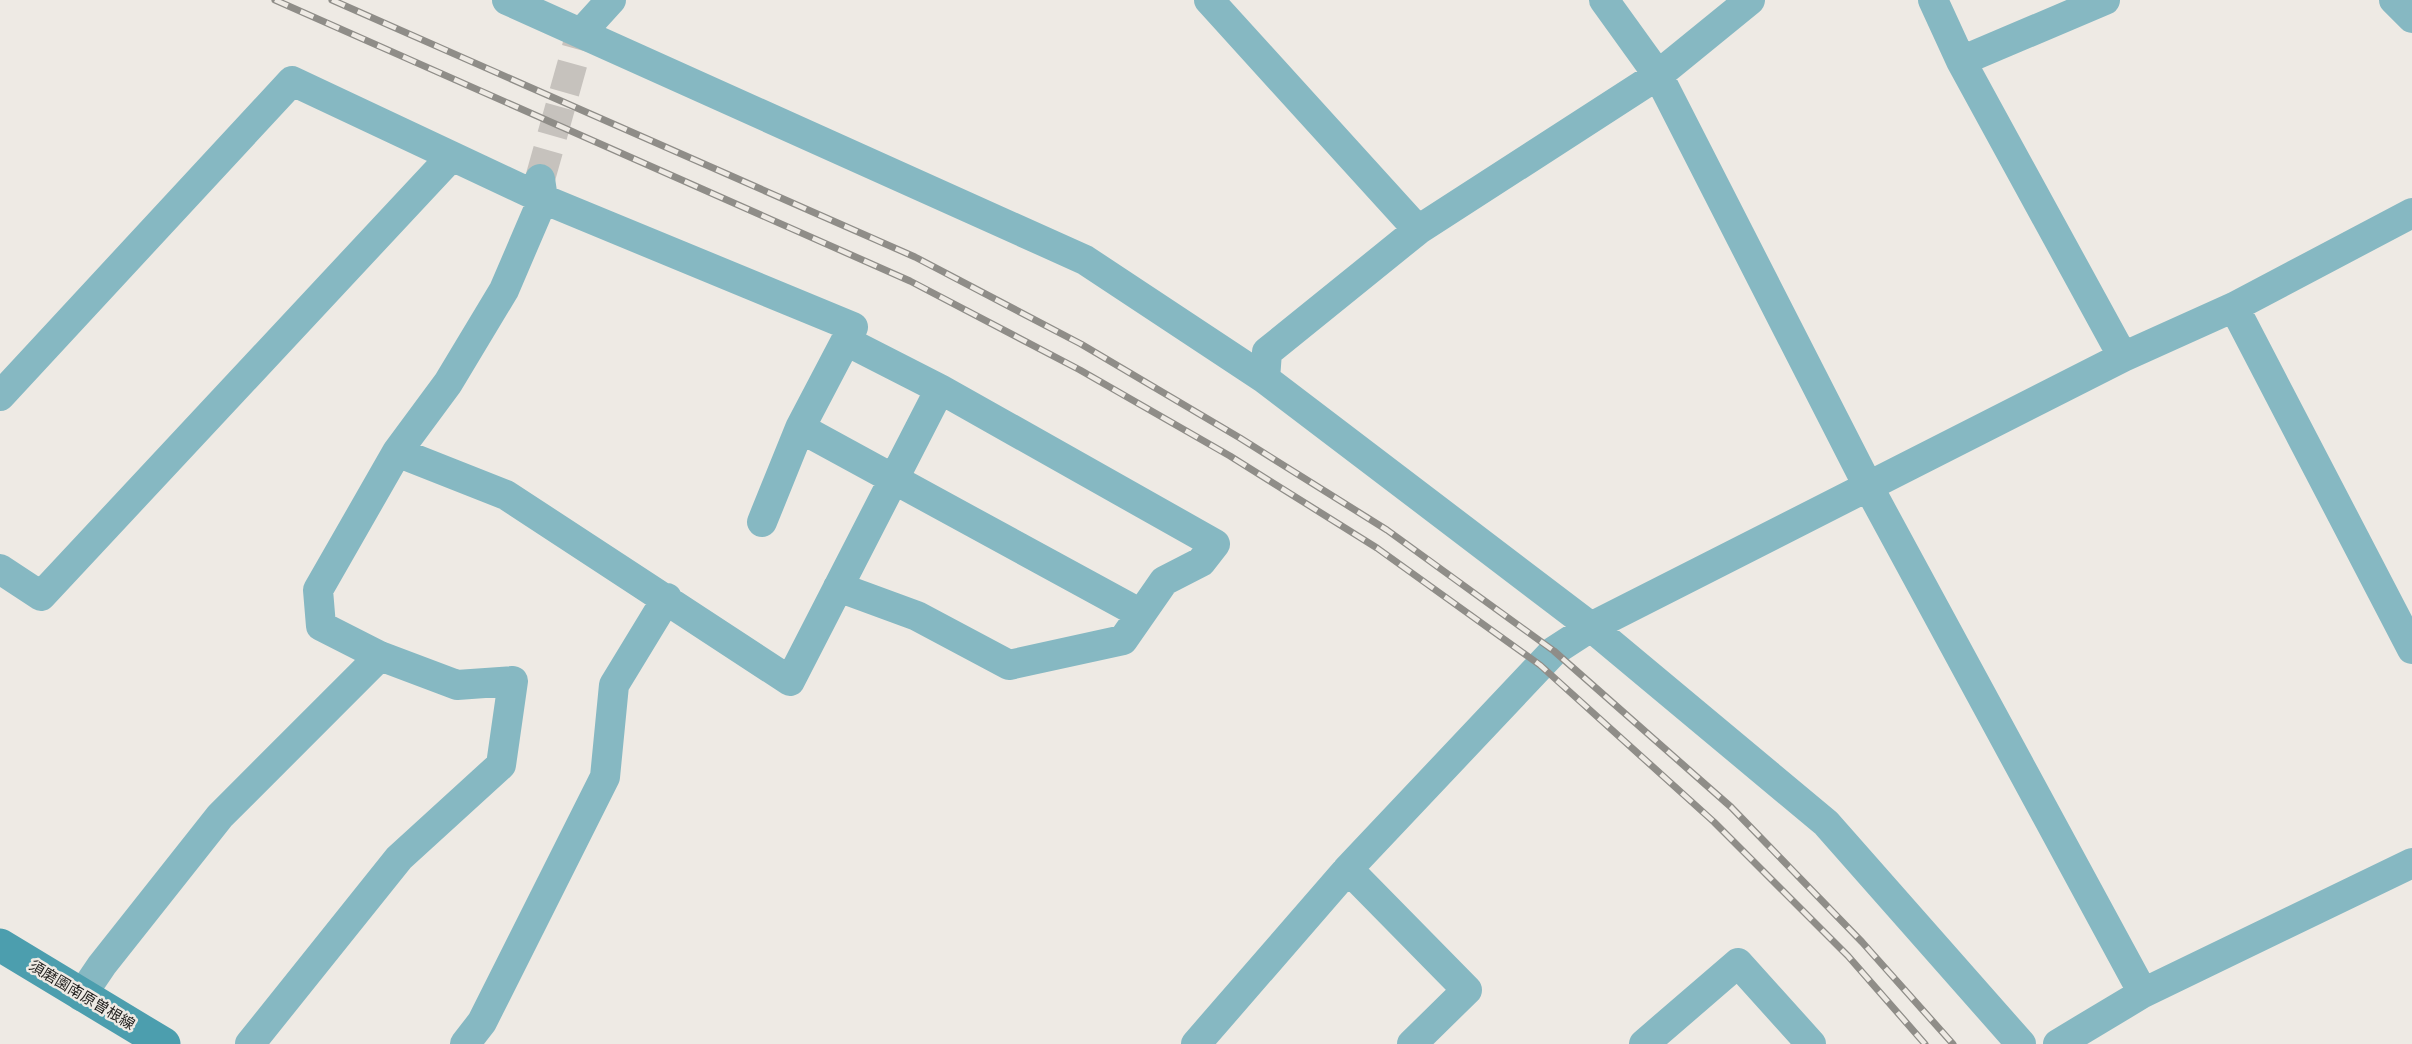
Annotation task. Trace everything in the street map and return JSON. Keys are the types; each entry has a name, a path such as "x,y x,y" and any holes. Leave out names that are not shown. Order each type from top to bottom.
{"main road":[{"name":"須磨園南原曽根線","path":"0,945 81,996 164,1044"}],"street":[{"path":"507,0 1085,260 1265,379 1591,627 1826,823 2021,1044"},
{"path":"581,33 611,0"},
{"path":"1209,0 1418,230"},
{"path":"1604,0 1658,75 1868,486 2143,993"},
{"path":"1265,379 1267,352 1418,230 1658,75 1750,0"},
{"path":"1933,0 1961,61 2123,357"},
{"path":"1961,61 2105,0"},
{"path":"2394,0 2412,18"},
{"path":"0,396 292,81 451,157 542,189 853,327 800,428 762,522"},
{"path":"0,569 41,596 451,157"},
{"path":"250,1044 399,858 501,765 513,681 457,685 380,656 321,626 318,590 397,452 448,383 504,290 542,189"},
{"path":"1196,1044 1348,869 1554,651 1591,627 2123,357 2234,308 2410,220"},
{"path":"2234,308 2412,649"},
{"path":"838,587 917,616 1009,665 1123,640 1164,581 1201,562 1215,544 940,389 846,341"},
{"path":"397,452 506,495 667,598 790,681 940,389"},
{"path":"800,428 1141,614"},
{"path":"465,1044 482,1022 605,777 614,685 667,598"},
{"path":"81,996 102,965 220,816 380,656"},
{"path":"2058,1044 2143,993 2412,863"},
{"path":"1348,869 1467,990 1412,1044"},
{"path":"1644,1044 1738,963 1811,1044"}],"tunnel":[{"path":"540,179 581,33"}],"railway":[{"path":"275,0 910,281 1080,370 1230,456 1377,548 1540,665 1714,822 1848,956 1925,1044"},
{"path":"332,0 915,257 1081,344 1240,438 1387,530 1554,651 1731,807 1862,942 1953,1044"}]}
